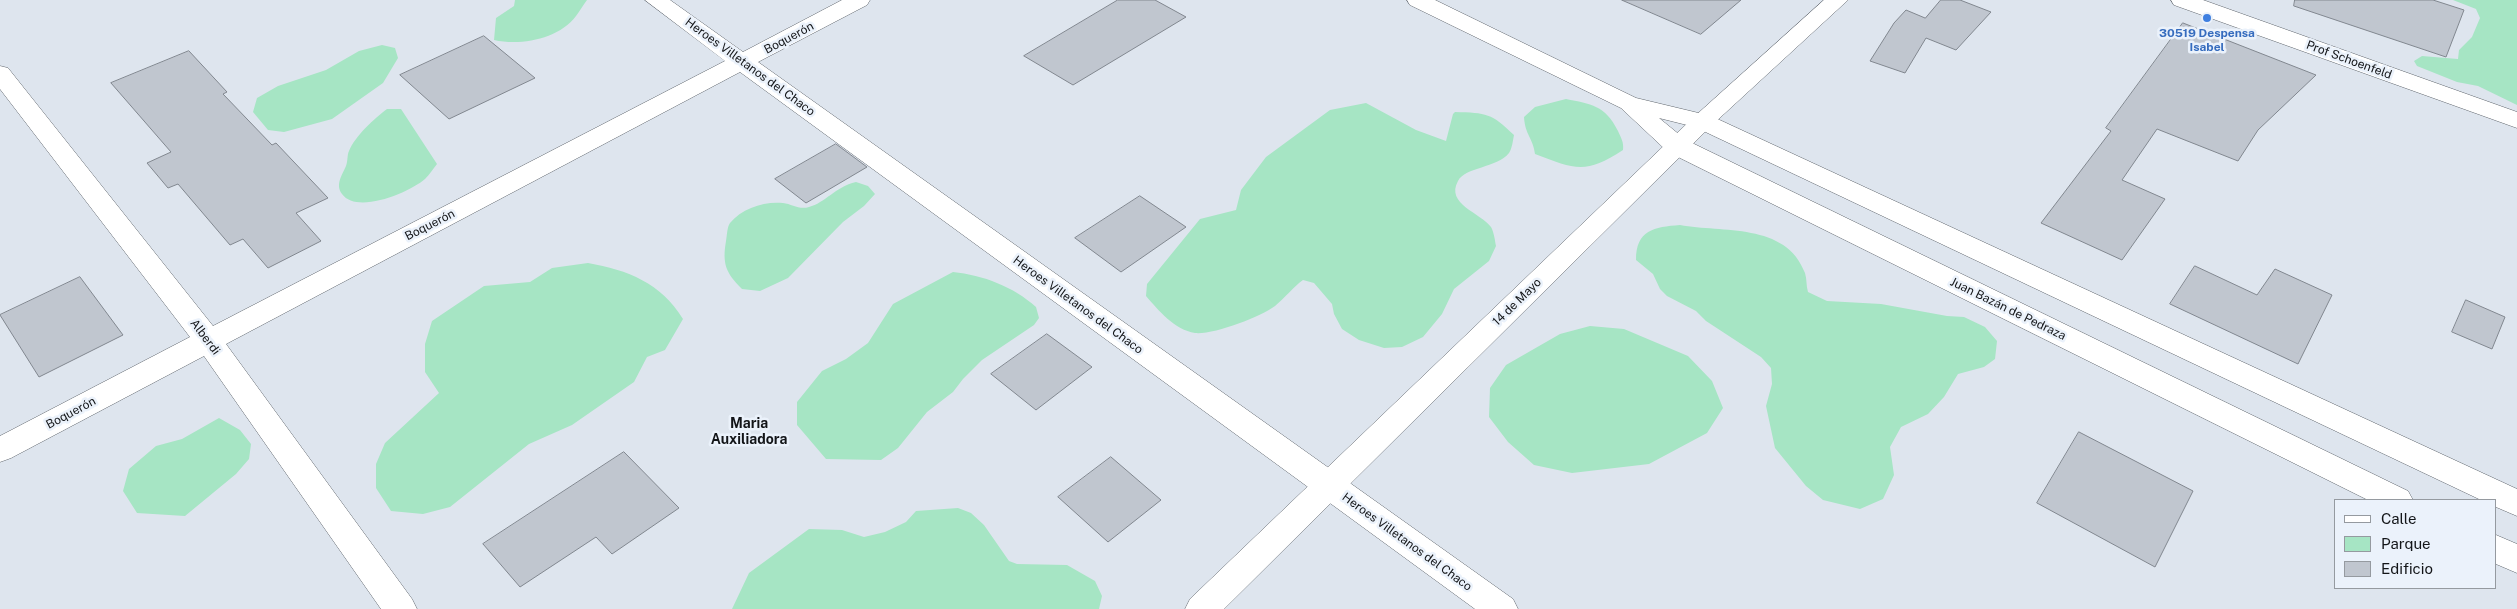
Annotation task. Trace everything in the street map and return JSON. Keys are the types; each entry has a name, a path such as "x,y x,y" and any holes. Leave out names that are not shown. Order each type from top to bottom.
{"street":[{"name":"Heroes Villetanos del Chaco","path":"656,0 1501,609"},
{"name":"Boquerón","path":"0,450 744,62 859,0"},
{"path":"1418,0 1628,103 1703,121 2517,503"},
{"name":"14 de Mayo","path":"1202,609 1703,121 1837,0"},
{"name":"Prof Schoenfeld","path":"2182,0 2517,120"},
{"name":"Alberdi","path":"0,73 208,340 400,609"},
{"name":"Juan Bazán de Pedraza","path":"1628,103 1677,146 2395,499"},
{"path":"2497,549 2517,559"}],"green space":[{"path":"515,0 587,0 569,24 550,35 539,39 516,42 494,40 496,18 514,6"},
{"path":"2453,0 2517,0 2517,105 2478,86 2457,82 2417,66 2414,61 2422,56 2458,59 2459,50 2472,37 2480,18 2476,9"},
{"path":"382,45 395,48 398,58 383,83 332,119 284,132 268,130 253,112 257,98 278,86 326,70 359,51"},
{"path":"1566,99 1590,104 1608,116 1623,142 1623,150 1599,163 1580,167 1570,166 1535,154 1524,117 1535,107"},
{"path":"1366,103 1416,130 1446,141 1455,112 1482,114 1494,118 1514,135 1510,151 1504,158 1467,173 1458,181 1455,189 1456,196 1460,202 1491,227 1496,246 1489,261 1454,289 1442,314 1423,337 1402,347 1384,348 1359,340 1342,329 1334,314 1332,304 1314,283 1303,280 1279,303 1268,310 1248,320 1213,331 1195,333 1188,331 1174,324 1162,313 1146,296 1147,284 1200,219 1236,210 1241,190 1266,157 1330,110"},
{"path":"387,109 401,109 437,164 425,179 396,195 371,202 349,200 342,194 339,187 347,164 349,151 360,133"},
{"path":"856,182 868,186 875,194 864,206 843,222 788,278 760,291 742,289 732,278 725,262 728,227 741,213 761,204 769,203 809,207 842,187"},
{"path":"1680,225 1751,233 1783,245 1796,257 1805,273 1808,292 1827,301 1881,304 1947,316 1964,317 1985,327 1997,341 1995,359 1984,367 1958,374 1944,397 1928,414 1901,427 1890,447 1894,475 1883,499 1860,509 1823,500 1806,486 1775,448 1766,406 1772,384 1771,368 1761,357 1706,321 1696,311 1667,296 1660,289 1653,274 1636,260 1639,242 1648,232 1662,227"},
{"path":"588,263 630,274 642,280 654,287 674,307 683,319 665,350 647,357 634,382 572,425 529,444 450,507 423,514 391,511 376,488 376,464 385,443 439,393 425,372 425,344 432,321 484,286 530,282 552,268"},
{"path":"953,272 987,279 1008,288 1036,307 1039,318 1034,325 982,360 953,392 927,412 898,448 881,460 826,459 797,425 797,402 822,371 846,359 868,343 893,304"},
{"path":"1590,326 1624,329 1688,356 1712,381 1723,408 1707,433 1649,464 1572,473 1534,465 1508,442 1489,417 1490,388 1506,365 1560,334"},
{"path":"219,418 240,430 251,444 249,459 236,474 185,516 137,513 123,491 129,469 156,446 182,439"},
{"path":"958,508 971,513 984,525 1009,561 1017,564 1067,565 1095,581 1102,596 1099,609 732,609 749,573 809,529 842,530 864,537 885,532 906,522 916,511"}],"building":[{"path":"1118,0 1155,0 1186,17 1073,85 1024,56"},
{"path":"1622,0 1741,0 1701,34"},
{"path":"1941,0 1960,0 1991,12 1956,50 1926,38 1905,73 1870,61 1894,23 1906,10 1925,18"},
{"path":"2295,0 2433,0 2464,10 2446,57 2294,6"},
{"path":"2183,23 2316,75 2258,130 2238,161 2157,129 2122,180 2165,199 2122,260 2041,223 2111,131 2106,128"},
{"path":"484,36 535,78 449,119 400,75"},
{"path":"189,51 227,92 223,94 272,145 276,143 328,198 296,213 321,241 268,268 243,239 230,245 178,184 168,188 147,163 171,152 111,83"},
{"path":"836,144 867,167 806,203 775,179"},
{"path":"1140,196 1186,227 1121,272 1075,238"},
{"path":"2195,266 2257,295 2275,269 2332,295 2298,364 2170,304"},
{"path":"80,277 123,335 39,377 0,315"},
{"path":"2466,300 2505,317 2492,349 2452,332"},
{"path":"1047,334 1092,367 1036,410 991,374"},
{"path":"2079,432 2193,491 2155,567 2037,503"},
{"path":"624,452 679,508 612,554 596,537 520,587 483,544"},
{"path":"1111,457 1161,500 1108,542 1058,497"}],"place":[{"name":"30519 Despensa Isabel","path":"2207,18"}],"district":[{"name":"Maria Auxiliadora","path":"749,432"}]}
